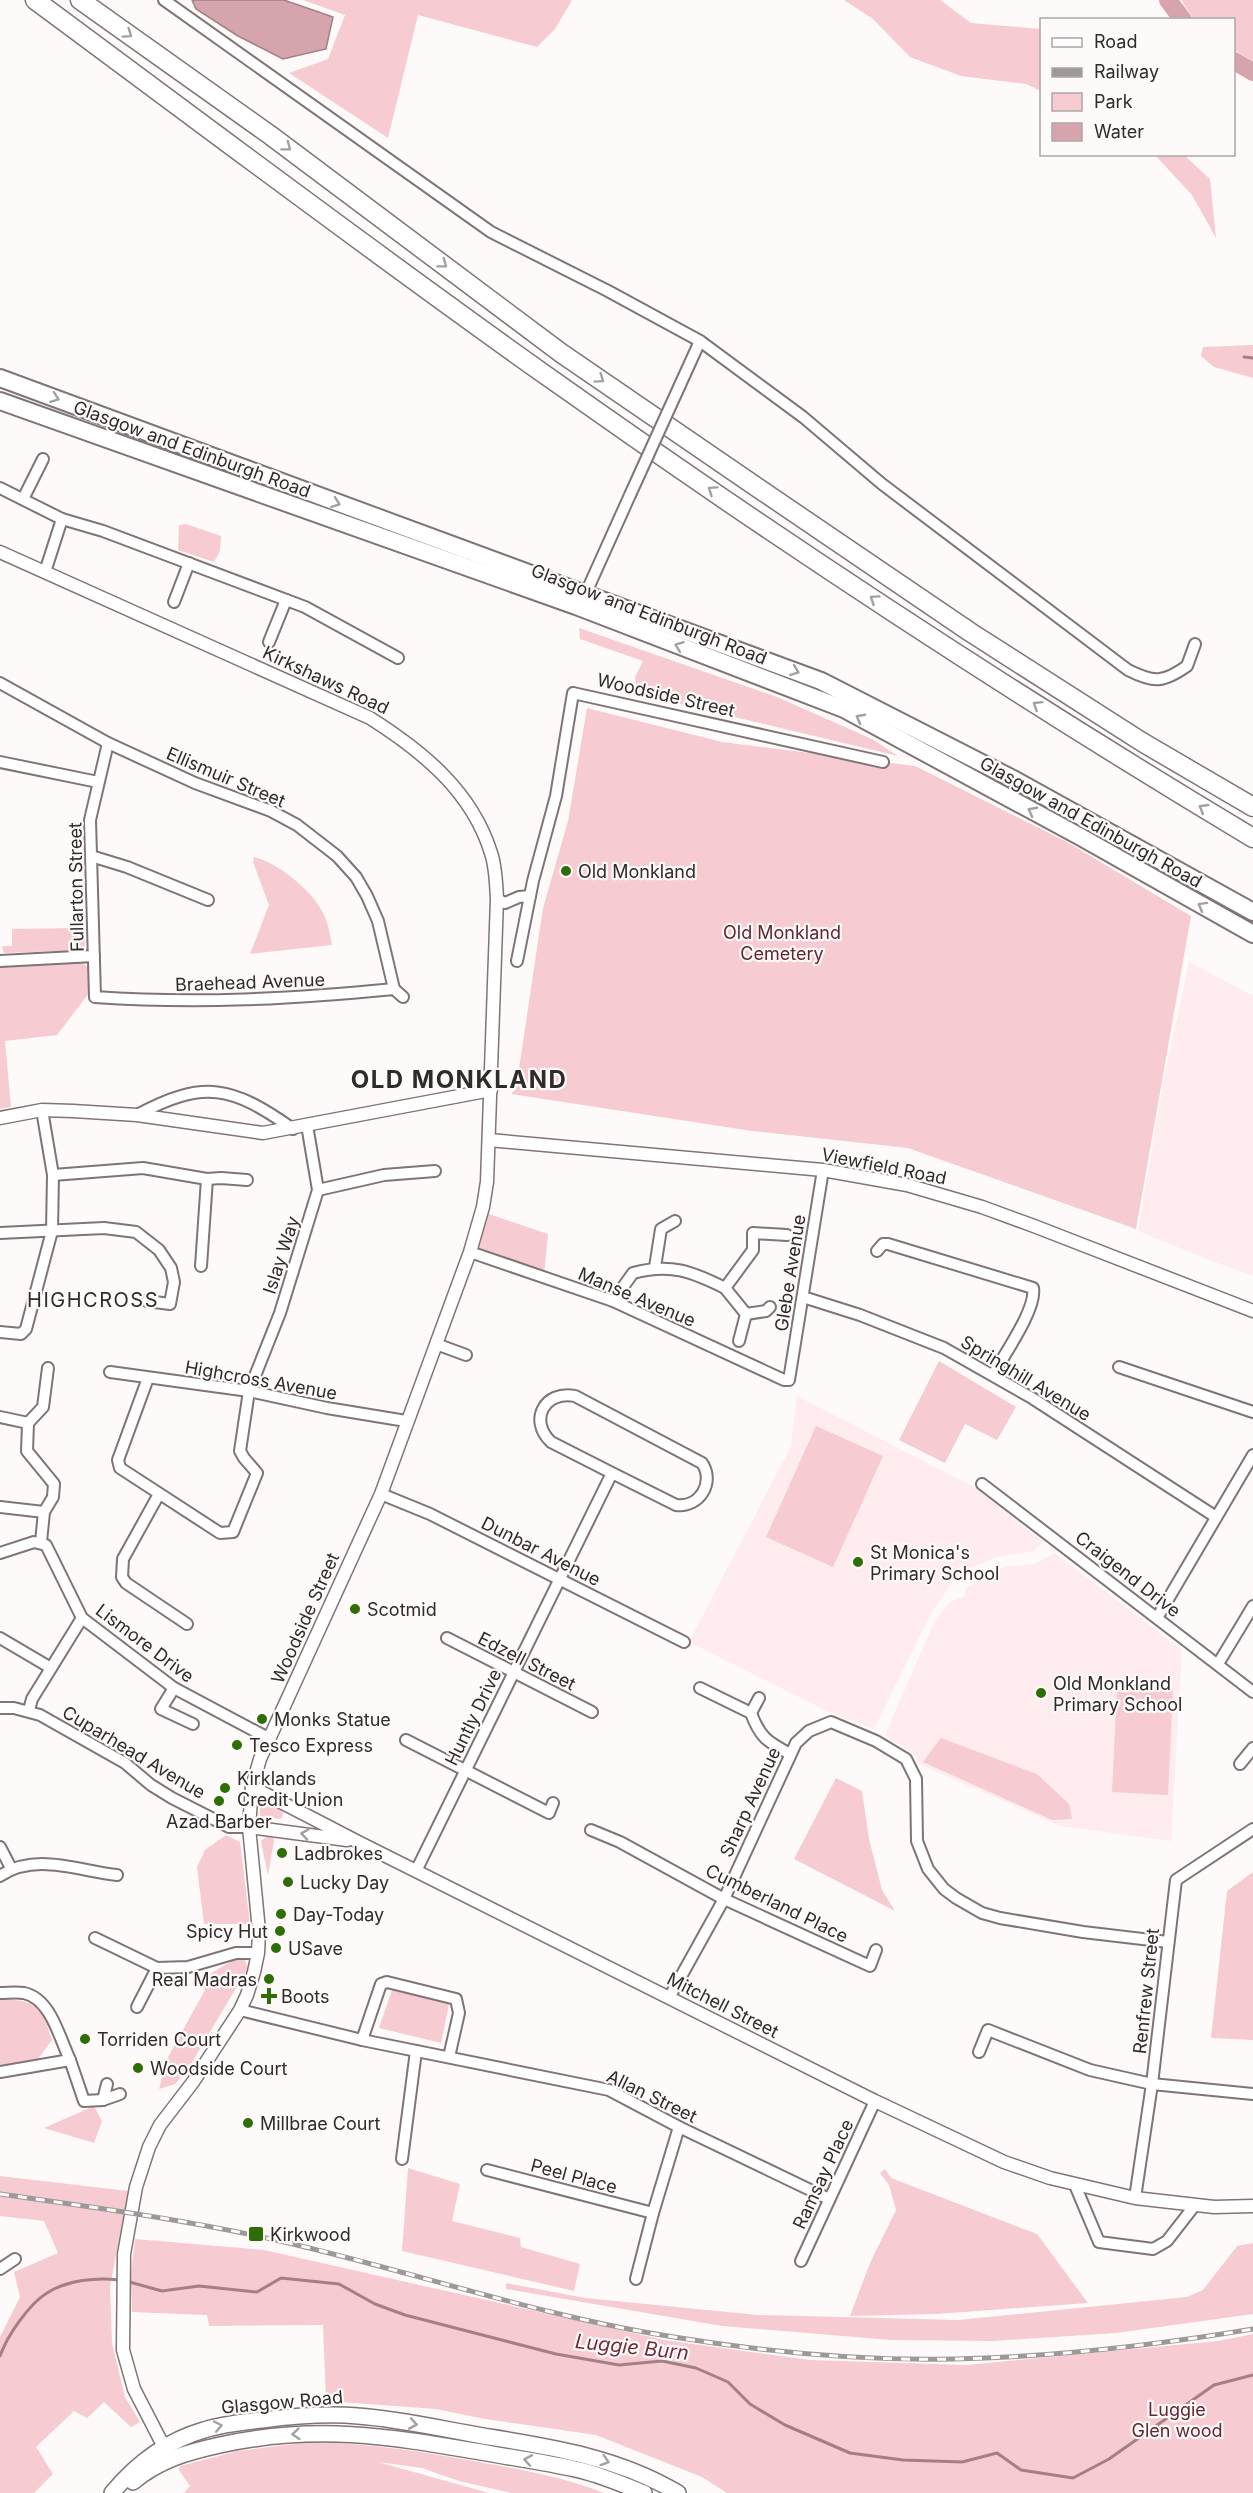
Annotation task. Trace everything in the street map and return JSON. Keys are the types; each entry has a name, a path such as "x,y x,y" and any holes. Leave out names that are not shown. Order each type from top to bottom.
{"highway":[{"path":"35,0 544,374 686,472 944,646 1128,763 1253,837"},
{"path":"80,0 270,135 561,353 748,482 970,632 1142,742 1253,807"},
{"name":"Glasgow and Edinburgh Road","path":"0,378 585,596 821,681 1015,780 1253,912"},
{"name":"Glasgow and Edinburgh Road","path":"0,401 576,606 844,709 1079,836 1253,934"}],"main road":[{"name":"Glasgow Road","path":"166,2453 200,2431 234,2423 356,2415 576,2452 634,2471 678,2493"},
{"name":"Glasgow Road","path":"166,2453 278,2435 315,2432 354,2433 396,2437 577,2469 644,2493"},
{"path":"112,2493 129,2473 166,2453"},
{"path":"121,2493 166,2453"}],"street":[{"path":"164,0 491,232 700,341 785,403 882,484 1128,670 1144,678 1161,681 1187,666 1195,644"},
{"path":"585,596 700,341"},
{"path":"24,499 43,459"},
{"path":"0,488 62,519 103,531 305,608 398,658"},
{"path":"45,572 62,519"},
{"name":"Kirkshaws Road","path":"0,552 370,718 420,752 460,794 472,812 492,856 497,899 493,997"},
{"path":"174,602 189,563"},
{"path":"269,642 286,600"},
{"name":"Ellismuir Street","path":"0,683 108,744 195,783 272,811 297,825 337,856 356,877 378,921 394,989"},
{"name":"Woodside Street","path":"517,961 530,896 556,796 573,693 883,762"},
{"name":"Fullarton Street","path":"95,997 90,820 108,744"},
{"path":"0,762 98,782"},
{"path":"90,856 127,867 208,900"},
{"path":"497,899 505,903 519,897 530,896"},
{"path":"0,961 94,957"},
{"path":"394,989 403,997"},
{"name":"Braehead Avenue","path":"95,997 163,1002 312,997 394,989"},
{"name":"Woodside Street","path":"166,2453 134,2389 123,2350 123,2274 128,2222 141,2167 160,2125 193,2082 248,1995 258,1953 259,1931 249,1827 252,1787 260,1759 381,1494 406,1420 470,1252 483,1207 487,1182 493,997"},
{"path":"0,1118 42,1110 137,1115 263,1133 491,1090"},
{"path":"137,1115 159,1103 196,1093 218,1091 258,1106 293,1129"},
{"path":"0,1332 21,1334 26,1329 52,1231 53,1175 42,1110"},
{"name":"Islay Way","path":"159,1494 220,1533 234,1532 257,1473 243,1458 240,1451 249,1391 276,1323 318,1190 307,1125"},
{"name":"Viewfield Road","path":"489,1140 823,1170 907,1185 982,1207 1253,1311"},
{"path":"53,1175 142,1168 207,1179 247,1180"},
{"name":"Glebe Avenue","path":"789,1380 823,1170"},
{"path":"318,1190 384,1175 435,1171"},
{"path":"201,1266 207,1179"},
{"path":"655,1267 661,1229 675,1221"},
{"path":"0,1233 104,1228 136,1232 149,1240 165,1258 174,1282 171,1304 147,1301"},
{"path":"725,1288 753,1250 753,1233 787,1235"},
{"path":"877,1251 883,1244 888,1244 1033,1288 1034,1294 1026,1316 993,1375"},
{"name":"Manse Avenue","path":"470,1252 613,1301 784,1380 789,1380"},
{"path":"613,1301 633,1273 655,1267 696,1274 725,1288 746,1314"},
{"name":"Springhill Avenue","path":"803,1297 860,1315 944,1348 993,1375 1216,1517"},
{"path":"746,1314 766,1311 770,1307"},
{"path":"740,1341 746,1314"},
{"path":"436,1344 466,1355"},
{"path":"1119,1367 1253,1412"},
{"path":"0,1553 34,1542 41,1542 44,1512 52,1497 54,1484 27,1451 28,1423 43,1407 48,1368"},
{"name":"Highcross Avenue","path":"110,1372 249,1391 327,1408 406,1420"},
{"path":"148,1378 118,1460 120,1468 159,1494 123,1560 122,1577 126,1583 188,1624"},
{"path":"558,1395 575,1396 702,1463 708,1478 697,1501 687,1506 676,1505 612,1473 551,1442 543,1435 539,1418 548,1401 558,1395"},
{"path":"0,1417 28,1423"},
{"path":"1157,1617 1253,1455"},
{"name":"Huntly Drive","path":"417,1871 612,1473"},
{"name":"Craigend Drive","path":"982,1484 1253,1692"},
{"name":"Dunbar Avenue","path":"381,1494 430,1514 684,1642"},
{"path":"0,1507 44,1512"},
{"name":"Lismore Drive","path":"41,1542 46,1545 82,1618 174,1688 270,1739"},
{"path":"1218,1664 1253,1606"},
{"path":"28,1710 32,1699 82,1618"},
{"path":"0,1638 51,1668"},
{"name":"Edzell Street","path":"447,1638 512,1674 592,1712"},
{"path":"174,1688 161,1709 193,1724"},
{"path":"700,1688 751,1713 757,1729 766,1741 790,1754"},
{"path":"751,1713 759,1698"},
{"name":"Cuparhead Avenue","path":"0,1708 28,1710 40,1714 124,1763 151,1785 172,1798 229,1827 249,1827"},
{"name":"Sharp Avenue","path":"669,1998 724,1899 796,1743 808,1731 831,1722 876,1741 906,1759 916,1779 915,1828 923,1859 944,1888 982,1913 1083,1932 1168,1942"},
{"path":"406,1740 549,1813 553,1803"},
{"path":"1240,1764 1253,1748"},
{"name":"Mitchell Street","path":"252,1787 875,2101 994,2157 1050,2178 1135,2198 1195,2205 1253,2206"},
{"name":"Mitchell Street","path":"249,1827 360,1843"},
{"name":"Renfrew Street","path":"1135,2198 1152,2084 1176,1880 1253,1829"},
{"name":"Cumberland Place","path":"591,1830 621,1842 724,1899 870,1966 876,1950"},
{"path":"0,1847 11,1868"},
{"path":"0,1876 11,1868 51,1864 117,1875"},
{"path":"95,1938 157,1968 188,1967 236,1953 258,1953"},
{"path":"137,2007 157,1968"},
{"path":"362,2040 381,1984 387,1982 456,1999 459,2013 449,2057"},
{"path":"0,1993 22,1993 35,1997 45,2006 70,2060 84,2101 103,2100 120,2094"},
{"name":"Allan Street","path":"240,2010 362,2040 609,2090 679,2127 829,2199"},
{"path":"979,2052 988,2030 1090,2070 1152,2084 1253,2094"},
{"path":"402,2160 416,2051"},
{"path":"0,2072 70,2060"},
{"path":"103,2100 106,2084"},
{"name":"Ramsay Place","path":"801,2261 875,2101"},
{"path":"636,2279 679,2127"},
{"name":"Peel Place","path":"487,2170 653,2213"},
{"path":"1075,2185 1099,2242 1153,2249 1167,2241 1195,2205"},
{"path":"0,2269 15,2259"}],"shaded area":[{"path":"1189,962 1253,996 1253,1276 1138,1231 1165,1074"},
{"name":"St Monica's Primary School","path":"797,1396 974,1487 1043,1542 1034,1551 997,1557 955,1578 931,1614 874,1729 829,1712 689,1642 791,1446"},
{"name":"Old Monkland Primary School","path":"1055,1553 1182,1650 1171,1841 1060,1826 919,1764 914,1754 885,1735 935,1620 951,1601 963,1598 967,1587 1003,1567 1035,1564"}],"green space":[{"path":"303,0 572,0 555,29 537,47 418,15 388,138 289,73 328,59 345,15"},
{"path":"844,0 940,0 971,23 1040,29 1040,91 1026,84 961,76 910,57 873,19"},
{"path":"1181,0 1253,0 1253,61 1235,51 1235,18 1193,18"},
{"path":"1156,156 1185,156 1210,179 1216,238 1192,195"},
{"path":"1253,345 1253,378 1214,367 1201,356 1203,347"},
{"path":"186,524 221,536 220,551 214,562 178,550 179,525"},
{"path":"579,628 777,697 872,739 898,756 638,694 635,677 643,661 580,639"},
{"name":"Old Monkland Cemetery","path":"587,708 722,742 915,766 1067,842 1191,916 1136,1229 908,1148 752,1131 511,1094 516,1089 543,908 568,821"},
{"path":"254,857 283,871 311,896 325,917 332,945 250,954 269,905 253,862"},
{"path":"77,928 78,939 85,939 85,950 4,953 2,946 12,946 12,929"},
{"path":"79,961 88,967 89,993 57,1035 5,1041 11,1107 0,1109 0,965"},
{"path":"486,1213 548,1234 544,1275 474,1249"},
{"path":"939,1361 1016,1407 997,1440 965,1424 945,1463 899,1440"},
{"path":"816,1426 883,1456 833,1567 766,1537"},
{"path":"1117,1687 1173,1689 1168,1795 1112,1792"},
{"path":"941,1738 1037,1774 1069,1804 1072,1819 1052,1820 923,1762"},
{"path":"836,1778 862,1791 869,1839 882,1890 895,1911 794,1859"},
{"path":"264,1802 282,1810 281,1819 260,1816 260,1805"},
{"path":"226,1835 240,1842 250,1924 204,1924 197,1867 205,1850"},
{"path":"267,1836 274,1838 268,1875 261,1841"},
{"path":"1253,1872 1253,2040 1211,2038 1227,1891"},
{"path":"244,1958 248,1968 188,2069 175,2084 159,2089 167,2059 205,1990 197,1981 234,1960"},
{"path":"392,1990 449,2004 441,2043 379,2028"},
{"path":"0,1999 30,2003 40,2012 52,2040 38,2059 0,2066"},
{"path":"94,2106 102,2121 94,2143 44,2128"},
{"path":"408,2168 460,2184 452,2221 520,2238 521,2247 580,2264 574,2291 402,2251"},
{"path":"885,2169 891,2178 1037,2234 1088,2303 937,2314 850,2316 870,2263 896,2210 889,2185 880,2173"},
{"path":"0,2176 128,2191 110,2287 112,2343 125,2397 140,2422 131,2427 104,2402 87,2418 74,2411 36,2447 53,2474 34,2493 0,2493 0,2337 20,2297 14,2272 58,2253 44,2221 0,2216"},
{"name":"Luggie Glen wood","path":"135,2239 264,2250 664,2340 810,2360 967,2365 1218,2341 1253,2334 1253,2493 727,2493 702,2477 596,2435 485,2419 436,2409 326,2401 323,2325 209,2326 207,2315 132,2312 131,2275"},
{"path":"1253,2243 1253,2314 1116,2333 993,2341 891,2340 722,2326 506,2289 506,2283 585,2298 758,2315 958,2320 1187,2297 1203,2290 1237,2246"},
{"path":"310,2442 376,2446 441,2455 545,2475 604,2493 511,2493 459,2481 422,2468 378,2462 489,2493 184,2493 190,2486 179,2470 180,2466 238,2451"}],"water":[{"path":"192,0 284,0 333,17 326,49 283,59 238,36 196,9"}],"waterway":[{"path":"1168,0 1182,18"},
{"path":"1235,62 1253,72"},
{"path":"1244,357 1253,358"},
{"name":"Luggie Burn","path":"126,2281 162,2291 199,2286 257,2292 281,2278 339,2284 375,2304 405,2315 556,2354 619,2365 662,2361 696,2368 728,2382 750,2404 785,2425 850,2453 903,2460 962,2462 997,2453 1021,2470 1073,2478 1109,2459 1214,2385 1253,2375"},
{"name":"Luggie Burn","path":"0,2356 19,2321 47,2293 82,2280 119,2280"}],"railway":[{"path":"0,2194 203,2225 321,2251 572,2317 674,2337 779,2351 884,2359 991,2358 1104,2349 1253,2329"}],"place":[{"name":"Old Monkland","path":"566,871"},
{"name":"St Monica's Primary School","path":"858,1562"},
{"name":"Scotmid","path":"355,1609"},
{"name":"Old Monkland Primary School","path":"1041,1693"},
{"name":"Monks Statue","path":"262,1719"},
{"name":"Tesco Express","path":"237,1745"},
{"name":"Kirklands Credit Union","path":"225,1788"},
{"name":"Azad Barber","path":"219,1801"},
{"name":"Ladbrokes","path":"282,1853"},
{"name":"Lucky Day","path":"288,1882"},
{"name":"Day-Today","path":"281,1914"},
{"name":"Spicy Hut","path":"280,1931"},
{"name":"USave","path":"276,1948"},
{"name":"Real Madras","path":"269,1979"},
{"name":"Boots","path":"269,1996"},
{"name":"Torriden Court","path":"85,2039"},
{"name":"Woodside Court","path":"138,2068"},
{"name":"Millbrae Court","path":"248,2123"},
{"name":"Kirkwood","path":"256,2234"}],"district":[{"name":"OLD MONKLAND","path":"459,1079"},
{"name":"HIGHCROSS","path":"93,1300"}]}
